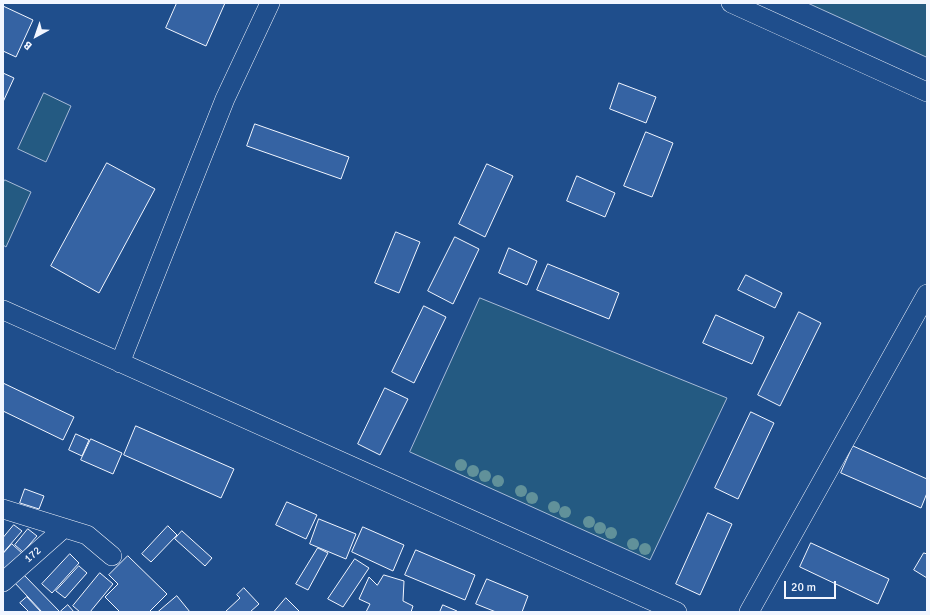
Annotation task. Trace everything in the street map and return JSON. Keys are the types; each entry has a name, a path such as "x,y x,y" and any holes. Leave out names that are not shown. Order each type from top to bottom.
{"street":[{"path":"120,363 225,99 270,3"},
{"path":"731,3 927,92"},
{"path":"749,612 927,294"},
{"path":"3,310 677,612"},
{"path":"3,509 87,535 112,556"},
{"name":"172","path":"3,582 64,528"}],"shaded area":[{"path":"808,3 927,3 927,57"},
{"path":"44,93 71,106 46,162 18,149"},
{"path":"5,180 31,192 6,247 3,245 3,183"},
{"path":"480,298 727,398 650,560 410,452"}],"building":[{"path":"177,3 225,3 206,46 166,28"},
{"path":"3,6 33,20 16,57 3,51"},
{"path":"3,73 14,78 3,102"},
{"path":"619,83 656,97 646,123 610,109"},
{"path":"255,124 349,157 341,179 247,146"},
{"path":"646,132 673,143 652,197 624,186"},
{"path":"107,163 155,189 99,293 51,266"},
{"path":"487,164 513,176 485,237 459,224"},
{"path":"577,176 615,193 605,217 567,201"},
{"path":"396,232 420,242 399,293 375,283"},
{"path":"455,237 479,249 453,304 428,291"},
{"path":"509,248 537,261 527,285 499,273"},
{"path":"548,264 619,293 609,319 537,290"},
{"path":"746,275 782,293 775,308 738,290"},
{"path":"424,306 446,317 414,383 392,372"},
{"path":"799,312 821,323 780,406 758,395"},
{"path":"716,315 764,337 752,364 703,343"},
{"path":"3,383 74,417 63,440 3,411"},
{"path":"385,388 408,399 380,455 358,444"},
{"path":"751,412 774,423 738,499 715,488"},
{"path":"136,426 234,469 221,498 124,455"},
{"path":"76,434 89,440 82,456 69,450"},
{"path":"91,439 122,453 113,474 81,460"},
{"path":"853,446 927,479 927,493 921,508 841,473"},
{"path":"25,489 44,496 39,509 20,503"},
{"path":"287,502 317,515 306,539 276,525"},
{"path":"708,513 732,524 700,595 676,584"},
{"path":"319,519 356,534 346,559 310,544"},
{"path":"14,525 22,531 3,553 3,538"},
{"path":"168,526 177,535 151,562 142,554"},
{"path":"363,527 404,545 393,571 352,552"},
{"path":"28,529 37,536 23,552 15,545"},
{"path":"182,531 212,558 205,566 175,539"},
{"path":"811,543 889,579 878,604 800,567"},
{"path":"12,544 23,554 3,577 3,554"},
{"path":"318,548 328,553 308,590 296,584"},
{"path":"416,550 475,575 465,600 405,575"},
{"path":"924,553 927,554 927,578 914,570"},
{"path":"70,554 79,563 52,593 42,584"},
{"path":"128,556 167,594 149,612 120,612 105,597 118,584 109,575"},
{"path":"355,559 369,568 343,607 328,599"},
{"path":"79,566 87,573 65,598 56,591"},
{"path":"100,573 113,584 90,612 80,612 73,606"},
{"path":"23,574 60,612 42,612 14,582"},
{"path":"384,575 404,581 403,601 413,606 411,612 366,612 370,604 359,599 369,577 377,585"},
{"path":"487,579 528,596 522,612 496,612 476,604"},
{"path":"244,588 259,604 250,612 225,612 240,598 237,595"},
{"path":"177,596 190,612 158,612"},
{"path":"27,597 41,612 29,612 20,603"},
{"path":"286,598 300,612 274,612"},
{"path":"68,605 74,612 60,612"},
{"path":"443,605 457,611 457,612 440,612"}]}
